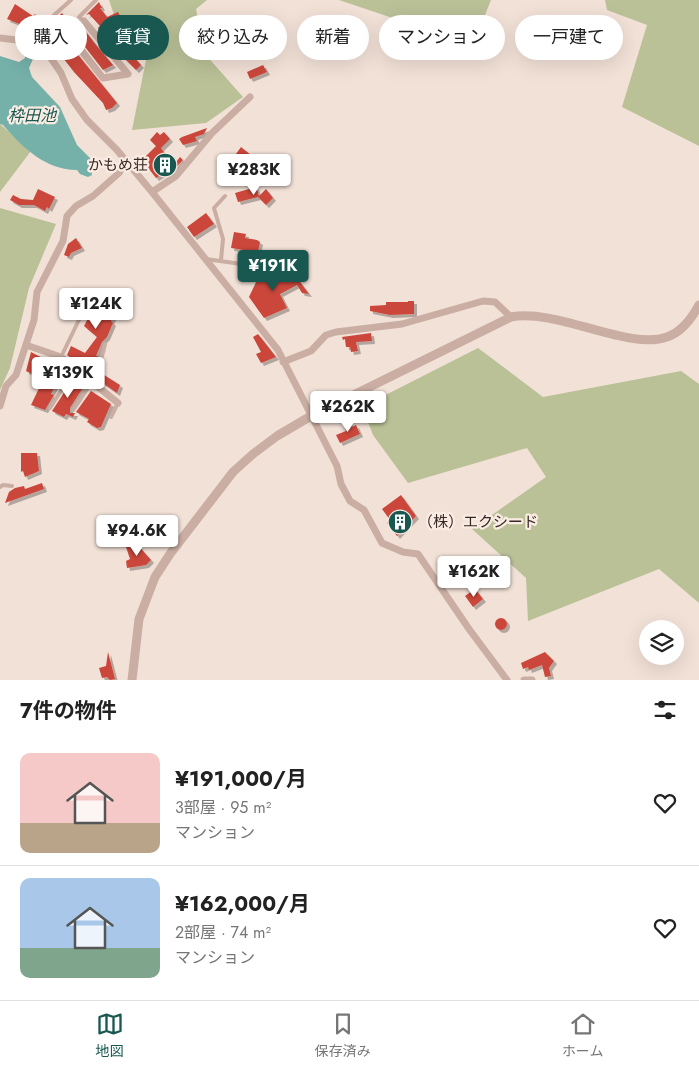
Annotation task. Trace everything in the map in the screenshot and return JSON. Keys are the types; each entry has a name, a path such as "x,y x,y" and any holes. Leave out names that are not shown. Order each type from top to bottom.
{"street":[{"path":"87,25 128,74 103,78 87,58"},
{"path":"0,38 15,40"},
{"path":"52,60 61,73 72,99 87,120 152,192 278,350 337,466 342,484 350,501 364,510 382,544 403,552 418,554 469,629 507,680"},
{"path":"152,192 176,176 212,133 250,97"},
{"path":"0,406 6,386 16,375 34,320 37,292 63,241 67,216 76,206 93,196 119,173 126,161"},
{"path":"284,362 311,351 326,335 336,332 402,324 483,301 495,302 511,317"},
{"path":"132,680 139,619 155,577 170,554 233,472 252,454 277,436 311,416 511,317 542,316 634,337 661,339 679,331 699,304"},
{"path":"26,345 60,357 118,403"},
{"path":"524,680 532,680"}],"lane":[{"path":"54,15 71,0"},
{"path":"80,15 96,0"},
{"path":"221,260 223,239 214,208 225,196"},
{"path":"204,258 240,264 256,274"},
{"path":"60,357 93,291"},
{"path":"73,410 92,383 105,344"},
{"path":"50,408 74,370"},
{"path":"111,417 118,403"},
{"path":"0,487 12,486"}],"green space":[{"path":"109,0 207,0 196,9 197,15 179,15 179,60 210,60 243,97 206,123 132,130 146,60 169,60 169,15 114,15"},
{"path":"339,0 491,0 485,15 384,15"},
{"path":"605,0 699,0 699,146 622,107 647,25 607,10"},
{"path":"0,124 31,151 0,192"},
{"path":"0,208 56,224 29,288 10,368 0,390"},
{"path":"478,348 543,397 681,371 699,384 699,603 659,569 528,621 526,578 472,529 546,477 527,448 408,483 373,435 362,407"}],"water":[{"name":"枠田池","path":"0,56 19,62 22,60 33,60 29,68 32,77 60,107 77,145 90,158 92,175 88,177 80,174 77,170 66,169 45,162 27,149 0,124"}],"building":[{"path":"99,2 102,8 100,8 105,15 97,15 97,23 89,14 86,15"},
{"path":"15,4 32,15 15,15 15,22 7,19"},
{"path":"87,33 97,46 97,60 109,60 113,65 103,70 87,49"},
{"path":"65,60 82,60 117,103 112,108 106,110 103,103"},
{"path":"126,60 137,60 141,65 136,70"},
{"path":"263,65 267,72 250,79 247,72"},
{"path":"207,128 204,134 195,137 197,141 183,145 179,139 182,137"},
{"path":"157,132 160,135 164,132 170,139 161,148 173,166 180,157 183,160 169,174 169,170 156,178 142,160 156,146 150,140"},
{"path":"241,147 251,155 246,164 241,160 235,167 230,162"},
{"path":"256,187 259,196 266,189 273,198 266,205 258,197 238,202 235,193"},
{"path":"38,189 55,197 49,209 47,207 45,211 34,205 19,205 10,200 13,195 21,199 33,200"},
{"path":"206,213 214,224 194,237 187,227"},
{"path":"234,232 246,234 245,238 260,242 258,252 231,248"},
{"path":"76,238 82,248 71,253 69,257 64,255 68,244"},
{"path":"284,268 289,277 294,274 309,294 302,293 297,285 280,294 287,308 264,318 249,297 257,280 254,277 259,276 259,272 266,278"},
{"path":"102,292 109,296 106,308 117,310 111,321 113,323 107,337 102,342 96,356 98,356 94,366 79,359 72,359 67,355 71,346 85,353 97,337 84,326"},
{"path":"414,301 414,314 390,315 370,311 370,306 386,305 386,302"},
{"path":"371,333 372,341 356,342 358,351 351,352 350,347 346,347 345,339 343,340 342,337"},
{"path":"258,334 276,357 261,363 256,354 261,352 253,337"},
{"path":"31,352 56,365 51,378 57,382 51,394 54,395 45,410 31,405 41,384 34,380 36,376 26,371"},
{"path":"101,373 120,385 117,393 97,379"},
{"path":"73,379 84,386 70,408 70,413 75,413 73,417 66,414 64,417 52,411"},
{"path":"91,391 111,404 101,427 97,428 87,422 89,419 76,412"},
{"path":"349,421 352,427 356,425 360,434 340,443 336,435 346,431 343,424"},
{"path":"21,453 37,453 39,471 25,477 23,471 21,472"},
{"path":"42,483 44,489 5,503 9,492 15,488 24,486 25,489"},
{"path":"401,495 416,516 397,536 387,523 390,520 382,509"},
{"path":"136,543 151,560 146,565 127,568 126,561 130,559 126,547"},
{"path":"475,589 483,599 473,607 465,596"},
{"path":"503,618 506,619 506,629 499,630 496,629 495,622 496,619"},
{"path":"108,652 115,679 110,680 107,677 102,678 99,668 106,666"},
{"path":"545,652 554,661 549,668 551,676 545,677 542,665 529,670 528,667 523,669 521,663"}],"place":[{"name":"かもめ荘","path":"165,165"},
{"name":"（株）エクシード","path":"400,522"}]}
